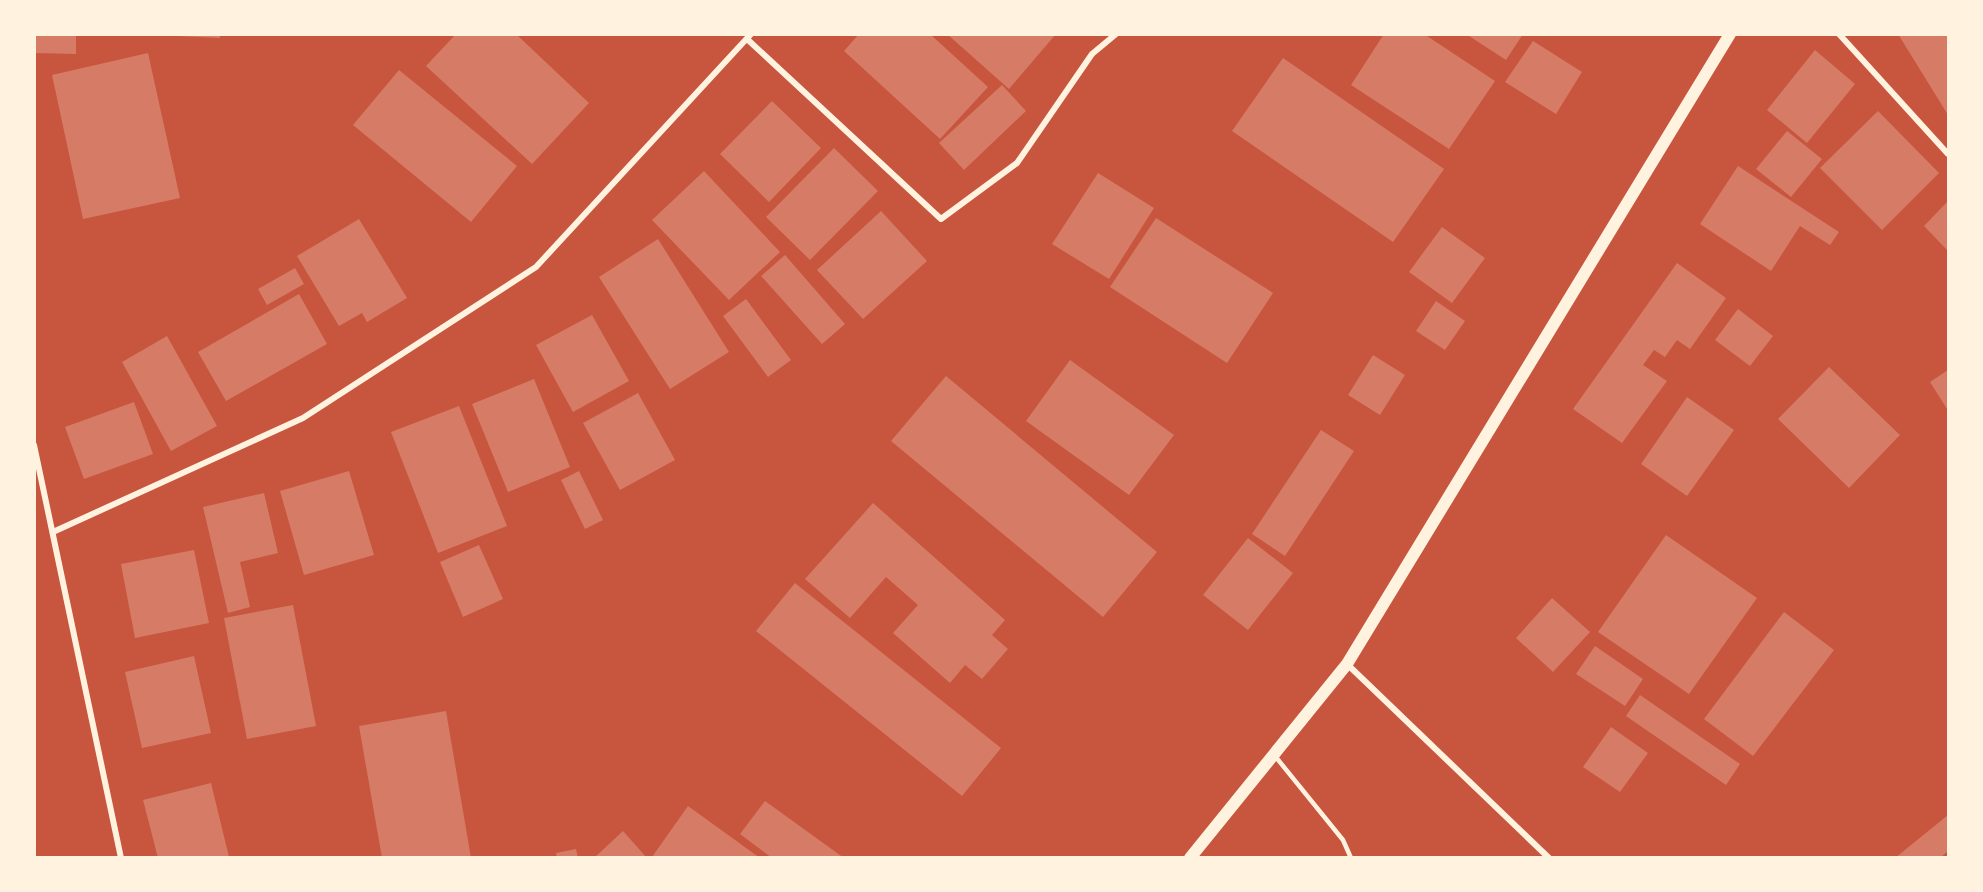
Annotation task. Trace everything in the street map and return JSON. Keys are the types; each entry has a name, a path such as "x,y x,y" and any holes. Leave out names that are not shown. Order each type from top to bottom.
{"main road":[{"path":"1190,858 1347,664 1730,34"}],"street":[{"path":"53,532 303,418 536,267 749,37 941,219 1017,163 1092,54 1116,34"},
{"path":"1839,34 1948,153"},
{"path":"34,445 121,858"},
{"path":"1347,664 1549,858"}],"lane":[{"path":"1273,754 1343,840 1351,858"}],"building":[{"path":"34,34 76,34 76,54 34,53"},
{"path":"135,34 220,34 220,38"},
{"path":"456,34 516,34 589,103 532,164 426,66"},
{"path":"859,34 930,34 988,87 940,139 844,51"},
{"path":"947,34 1056,34 1009,89"},
{"path":"1384,34 1424,34 1495,81 1449,149 1351,85"},
{"path":"1466,34 1523,34 1506,60"},
{"path":"1898,34 1948,34 1948,115"},
{"path":"1533,41 1582,72 1556,114 1505,82"},
{"path":"1815,50 1855,84 1807,143 1767,110"},
{"path":"148,53 180,198 83,219 52,75"},
{"path":"1283,58 1444,169 1393,242 1232,131"},
{"path":"399,70 517,166 471,222 353,125"},
{"path":"1002,85 1026,111 964,170 939,143"},
{"path":"772,101 821,148 769,202 720,154"},
{"path":"1878,111 1939,173 1882,230 1820,168"},
{"path":"1787,131 1822,159 1791,197 1756,169"},
{"path":"834,148 878,191 810,260 766,217"},
{"path":"1738,166 1839,232 1830,245 1800,226 1771,271 1700,224"},
{"path":"704,171 780,252 729,300 652,220"},
{"path":"1098,173 1154,208 1109,279 1052,244"},
{"path":"1948,201 1948,251 1924,226"},
{"path":"881,211 927,261 863,319 817,270"},
{"path":"1156,218 1273,293 1227,363 1110,287"},
{"path":"359,219 407,298 367,322 362,313 339,326 297,256"},
{"path":"1442,227 1485,258 1452,303 1409,272"},
{"path":"658,239 729,352 670,389 599,277"},
{"path":"785,255 845,324 822,344 761,276"},
{"path":"1677,263 1726,298 1690,349 1677,340 1665,357 1654,350 1643,365 1667,381 1622,443 1573,409"},
{"path":"295,268 304,284 267,305 258,289"},
{"path":"299,294 327,344 226,401 198,352"},
{"path":"746,299 791,360 768,377 723,316"},
{"path":"1436,301 1465,321 1445,350 1416,331"},
{"path":"1738,309 1773,336 1750,366 1715,340"},
{"path":"592,315 629,381 573,412 536,345"},
{"path":"167,336 217,426 171,451 122,362"},
{"path":"1373,355 1405,375 1380,415 1348,395"},
{"path":"1070,360 1174,435 1129,495 1026,421"},
{"path":"1829,367 1900,435 1849,488 1778,419"},
{"path":"1948,370 1948,408 1947,409 1930,382"},
{"path":"946,376 1157,552 1103,617 891,441"},
{"path":"534,379 570,467 508,492 472,404"},
{"path":"638,393 675,460 620,490 583,423"},
{"path":"1687,397 1734,430 1687,496 1641,464"},
{"path":"134,402 153,454 84,479 65,427"},
{"path":"459,406 507,526 438,553 391,432"},
{"path":"1321,430 1354,451 1285,556 1252,534"},
{"path":"349,471 374,555 304,575 280,491"},
{"path":"579,471 603,520 585,529 561,480"},
{"path":"264,493 278,553 240,562 250,607 228,613 203,507"},
{"path":"873,503 1005,620 992,635 1008,649 982,679 965,665 950,683 893,633 918,605 886,577 850,618 805,579"},
{"path":"1666,535 1757,598 1689,694 1598,632"},
{"path":"1248,538 1293,573 1248,630 1203,595"},
{"path":"479,545 503,599 463,617 440,562"},
{"path":"194,550 209,623 135,638 121,564"},
{"path":"795,583 1001,748 962,796 756,631"},
{"path":"1552,598 1590,632 1553,672 1516,638"},
{"path":"293,605 316,726 247,739 224,618"},
{"path":"1784,612 1834,650 1753,756 1704,719"},
{"path":"1595,646 1643,679 1625,706 1576,674"},
{"path":"194,656 211,733 142,748 125,672"},
{"path":"1640,695 1740,764 1726,785 1626,716"},
{"path":"446,711 471,858 382,858 359,726"},
{"path":"1611,727 1648,753 1620,792 1583,767"},
{"path":"211,783 229,857 158,858 143,800"},
{"path":"765,801 844,858 772,858 740,834"},
{"path":"688,806 760,858 652,857"},
{"path":"1948,815 1948,851 1940,858 1895,858"},
{"path":"623,831 647,858 594,858"},
{"path":"576,849 578,858 557,858 556,853"}]}
